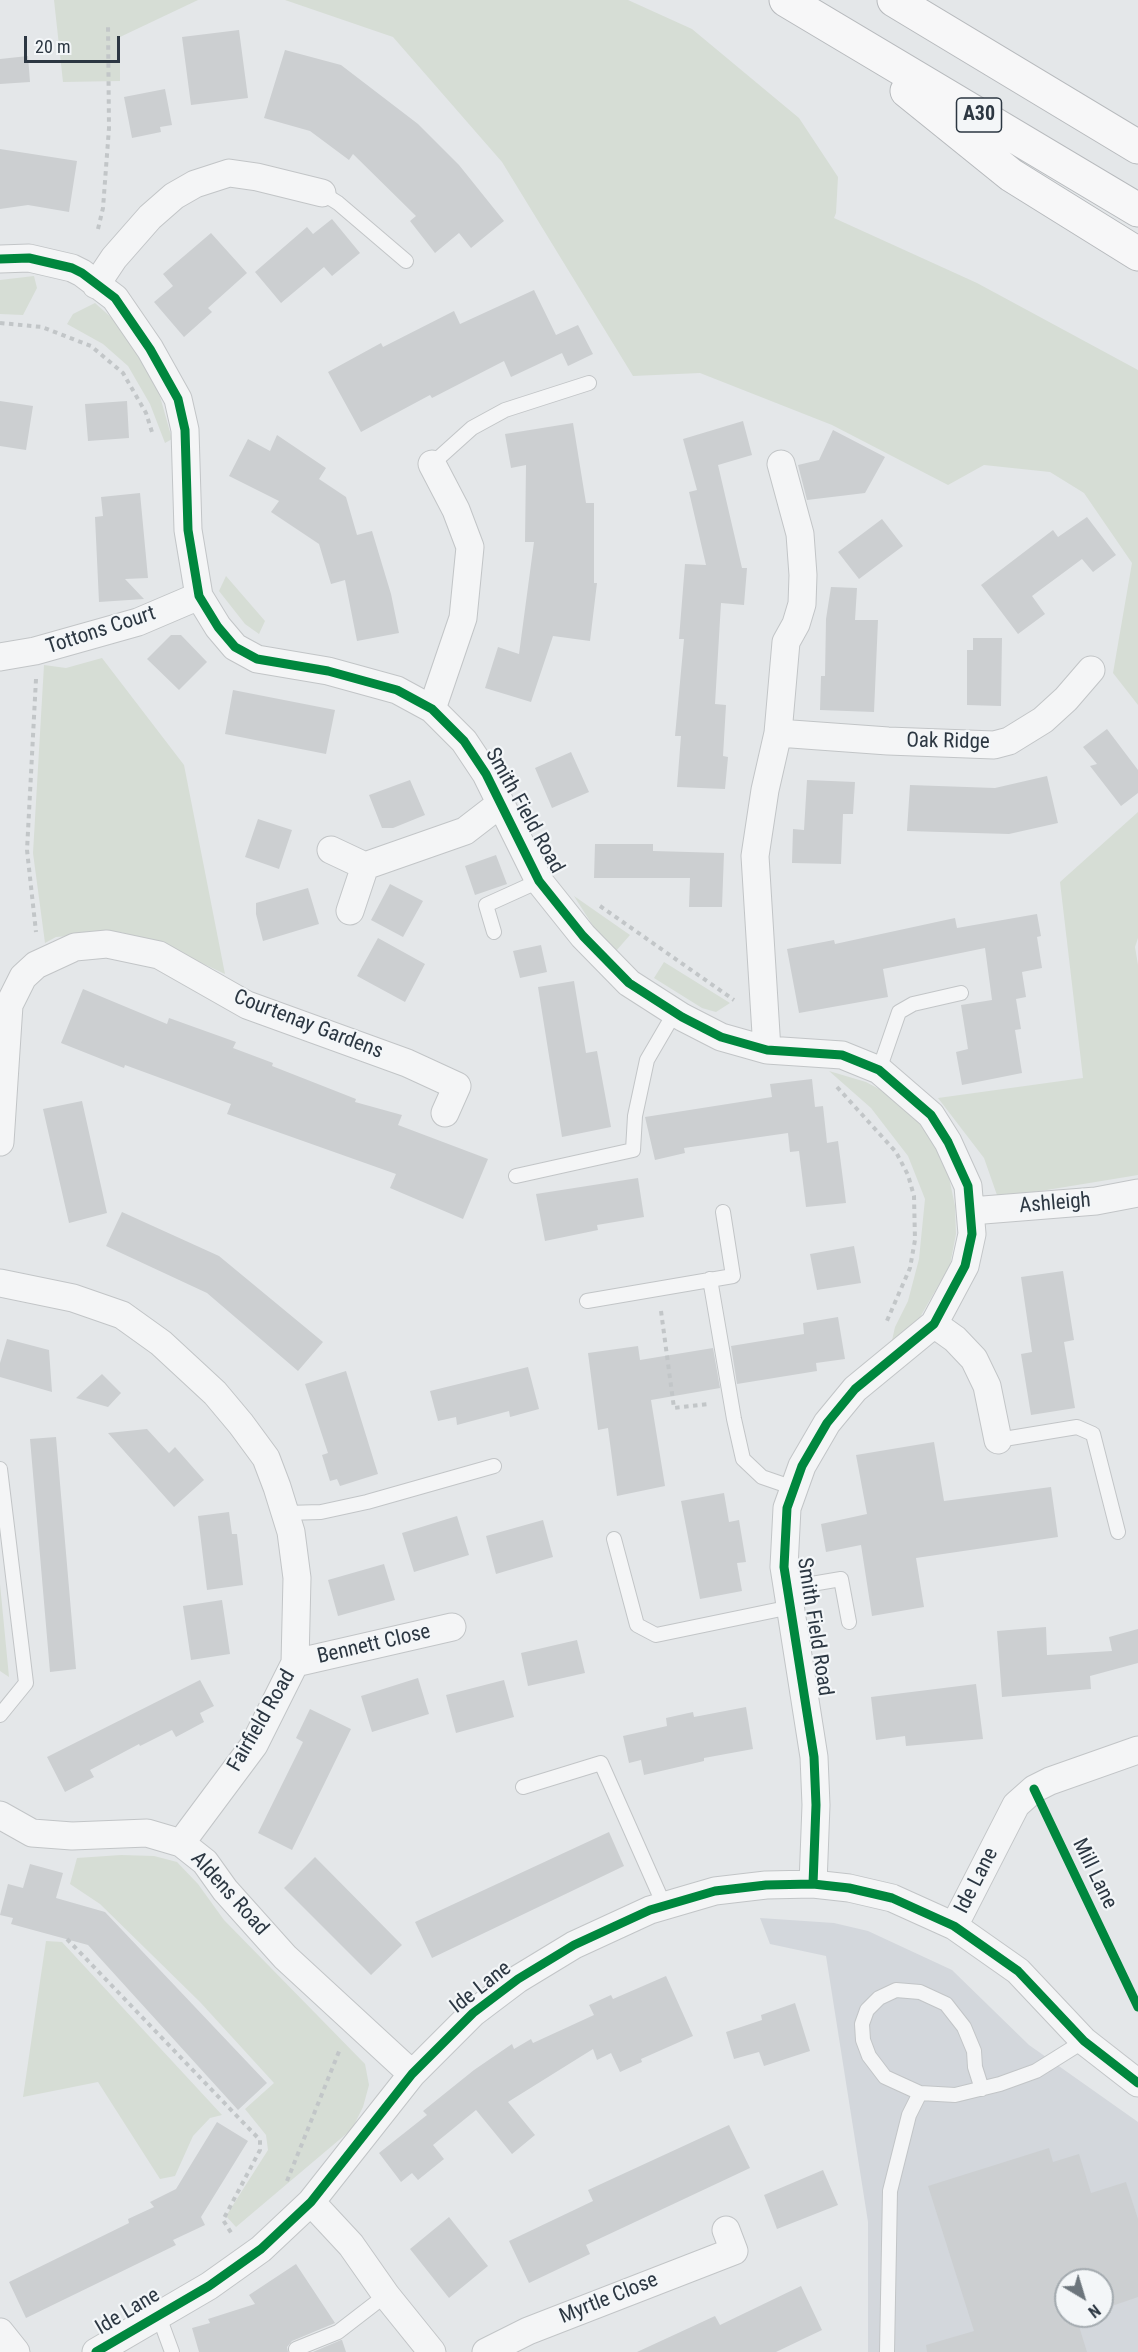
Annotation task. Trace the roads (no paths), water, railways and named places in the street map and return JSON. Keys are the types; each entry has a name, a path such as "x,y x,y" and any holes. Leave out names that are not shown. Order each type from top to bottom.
{"highway":[{"name":"A30","path":"786,0 1138,210"},
{"name":"A30","path":"894,0 1138,147"},
{"path":"819,20 1011,175 1138,254"}],"street":[{"path":"89,279 114,258 150,217 174,196 195,184 229,173 257,177 322,193"},
{"name":"Smith Field Road","path":"0,259 29,258 72,268 114,298 134,323 178,399 185,430 188,530 199,596 218,627 235,647 257,659 328,671 397,690 432,709 464,741 486,774 538,881 612,968 629,983 721,1037 767,1050 842,1055 879,1070 931,1115 948,1142 968,1186 972,1234 965,1266 934,1324 855,1389 812,1447 787,1508 784,1567 814,1757 816,1804 813,1884"},
{"path":"432,464 456,510 470,547 463,618 432,709"},
{"path":"767,1050 755,856 765,790 778,733 786,642 796,624 802,604 803,575 800,534 781,464"},
{"name":"Tottons Court","path":"0,657 35,651 138,622 199,596"},
{"name":"Oak Ridge","path":"778,733 899,742 994,745 1009,741 1043,720 1066,699 1091,670"},
{"path":"331,850 366,866 465,831 500,804"},
{"path":"350,911 366,866"},
{"name":"Courtenay Gardens","path":"0,1142 5,1004 23,977 44,960 75,947 107,944 159,955 247,1005 407,1063 457,1086 445,1113"},
{"name":"Ashleigh","path":"971,1211 1096,1201 1138,1193"},
{"name":"Fairfield Road","path":"0,1283 73,1298 122,1315 161,1342 215,1393 266,1458 285,1513 291,1532 297,1578 295,1663 254,1745 181,1843"},
{"path":"934,1324 955,1339 974,1359 987,1386 998,1440"},
{"name":"Bennett Close","path":"295,1663 452,1627"},
{"name":"Ide Lane","path":"96,2352 209,2286 261,2249 310,2202 412,2074 474,2013 518,1979 574,1945 664,1905 715,1891 766,1885 813,1884 849,1888 892,1898 954,1926 1016,1805 1034,1789 1050,1781 1138,1750"},
{"name":"Aldens Road","path":"0,1815 32,1833 72,1836 147,1833 181,1843 205,1862 225,1890 285,1957 412,2074"},
{"path":"954,1926 1018,1971 1084,2041 1138,2083"},
{"path":"310,2202 351,2245 386,2295 432,2352"},
{"name":"Myrtle Close","path":"486,2352 528,2331 734,2250"},
{"path":"0,2332 16,2352"}],"lane":[{"path":"322,193 338,203 406,261"},
{"path":"432,464 472,428 506,410 588,383"},
{"path":"494,932 486,905 538,881"},
{"path":"879,1070 899,1012 913,1004 962,993"},
{"path":"516,1176 633,1150 634,1116 647,1060 675,1012"},
{"path":"587,1300 733,1276 723,1212"},
{"path":"710,1279 743,1459 762,1477 794,1488"},
{"path":"998,1440 1077,1427 1093,1434 1118,1533"},
{"path":"285,1513 321,1512 367,1502 494,1466"},
{"path":"0,1469 26,1683 0,1715"},
{"path":"614,1539 637,1625 656,1635 789,1597 841,1579 849,1622"},
{"path":"523,1787 601,1763 664,1905"},
{"path":"982,2089 975,2067 974,2051 964,2027 946,2004 920,1992 896,1990 879,1998 867,2010 862,2024 863,2040 869,2056 885,2077 920,2093 955,2095 982,2089 1036,2071 1084,2041"},
{"path":"886,2352 890,2191 909,2115 920,2093"},
{"path":"296,2349 338,2332 386,2295"},
{"path":"158,2314 172,2352"}]}
